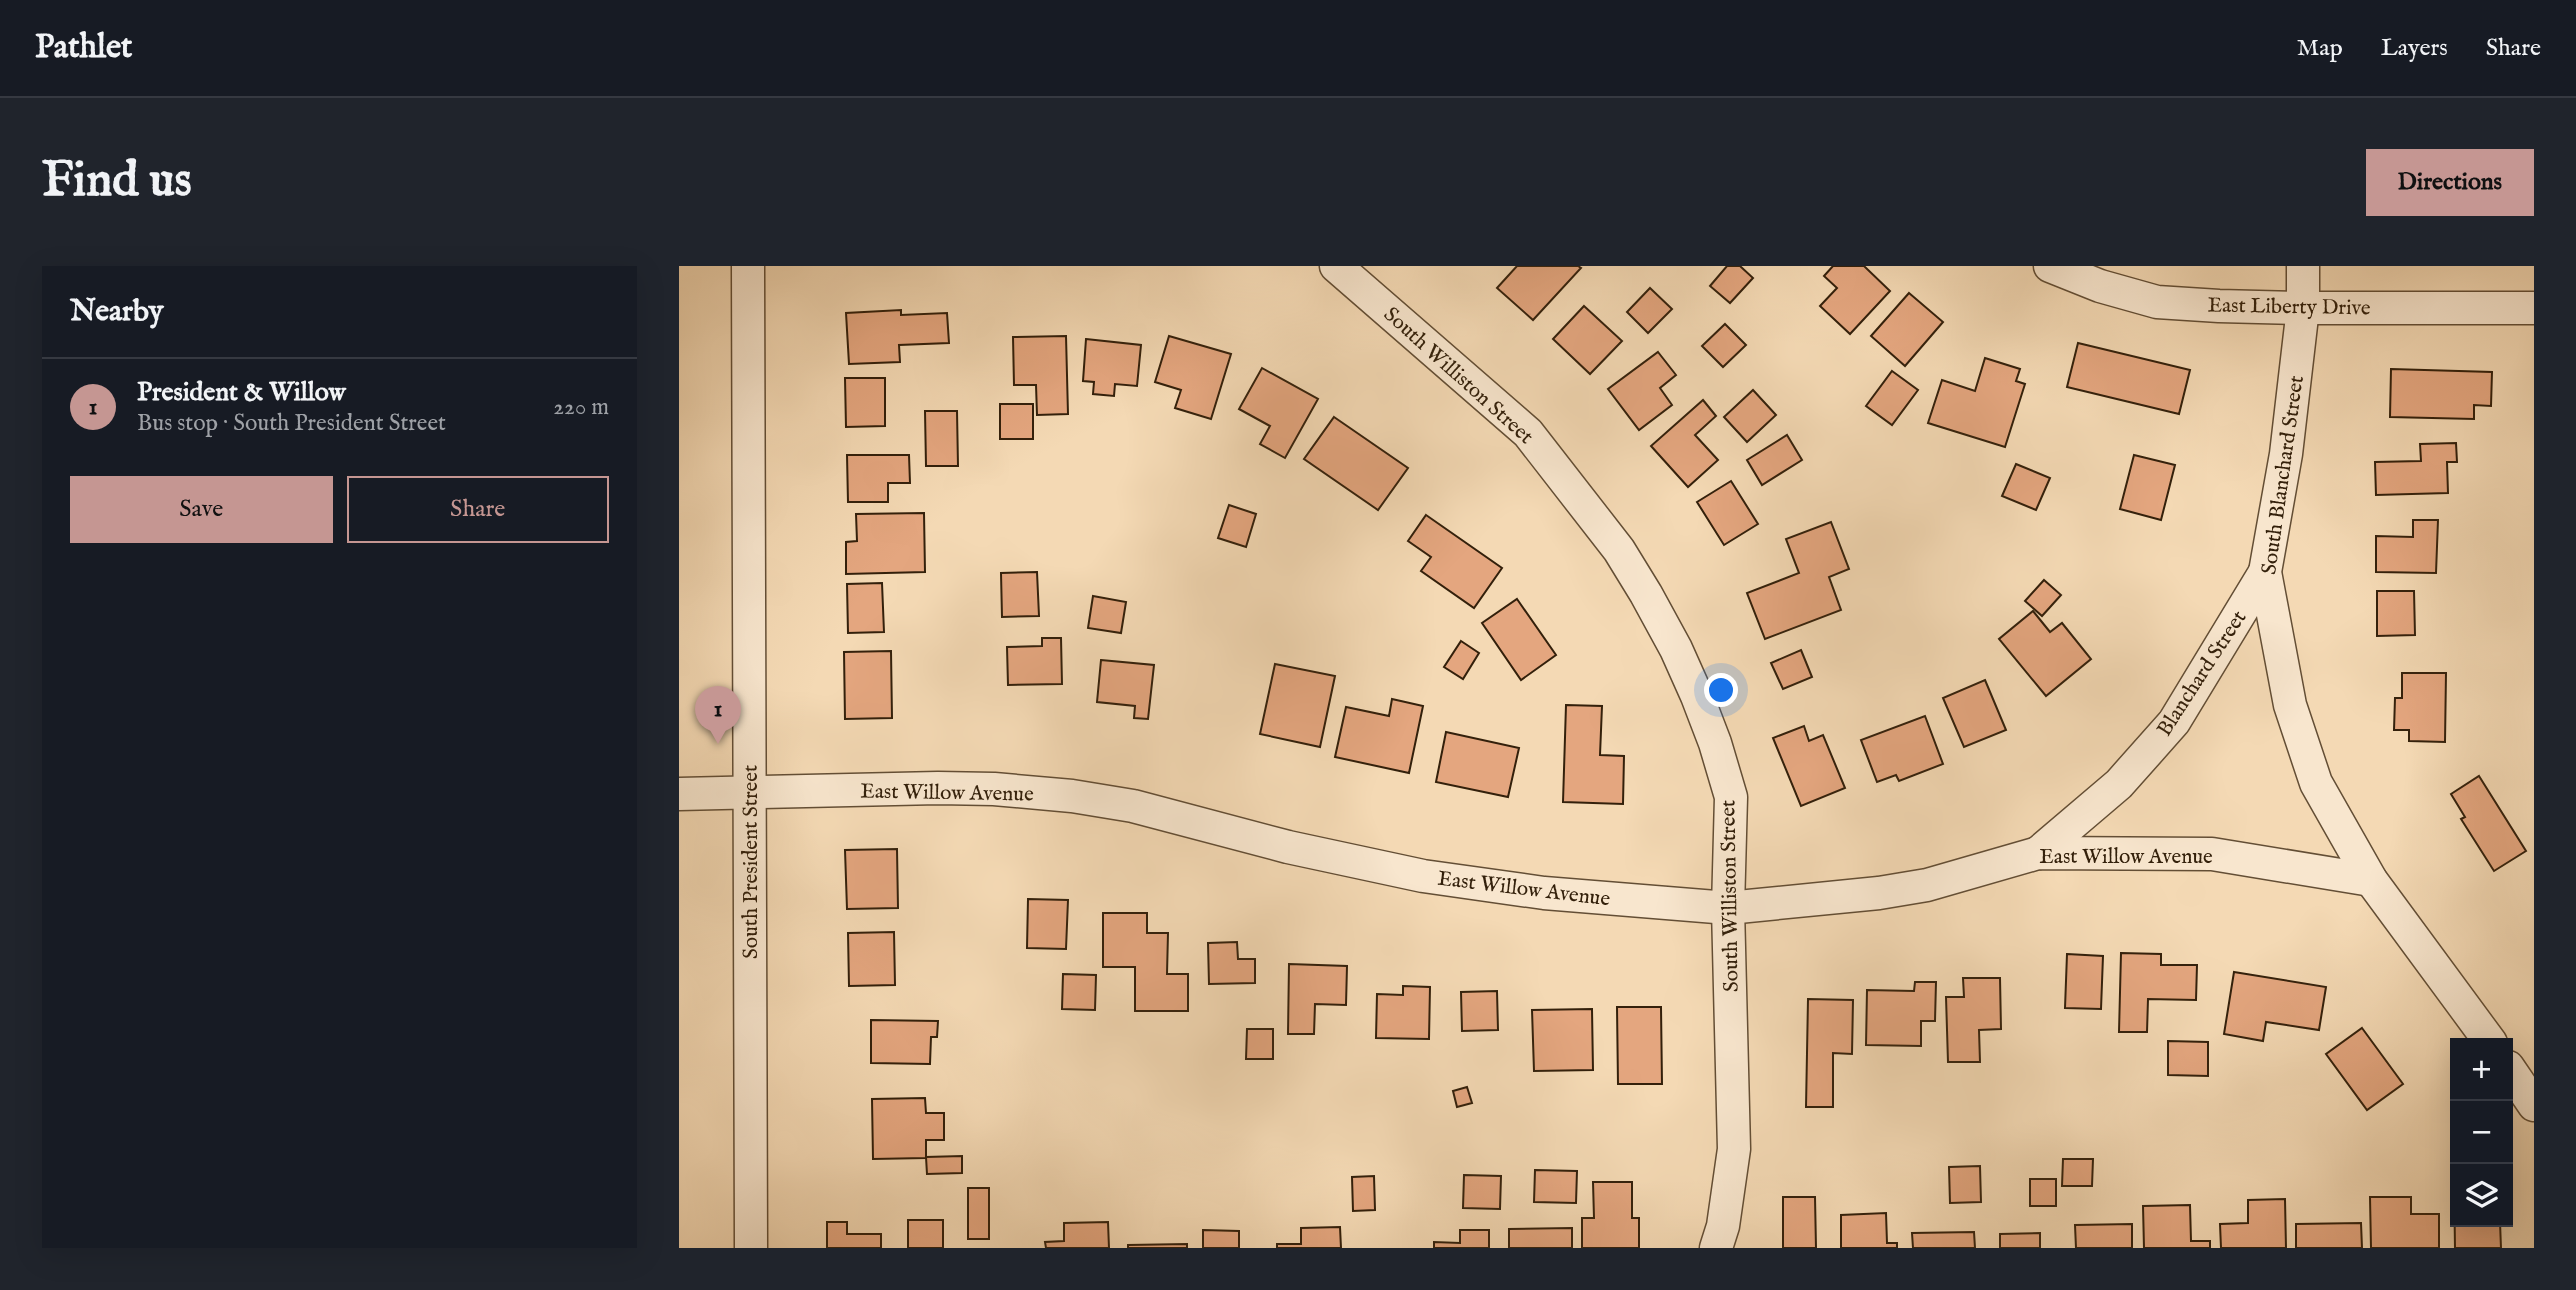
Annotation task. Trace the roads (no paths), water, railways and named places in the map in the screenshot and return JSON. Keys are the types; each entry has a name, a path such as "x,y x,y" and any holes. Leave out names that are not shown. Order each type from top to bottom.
{"street":[{"name":"South President Street","path":"748,266 751,1248"},
{"name":"South Williston Street","path":"1336,266 1528,433 1598,520 1647,594 1697,696 1731,797 1728,908 1734,1149 1723,1226 1716,1248"},
{"name":"East Liberty Drive","path":"2050,266 2100,286 2157,302 2303,308 2534,308"},
{"name":"South Blanchard Street","path":"2303,266 2303,308 2286,454 2265,572 2290,705 2316,783 2371,880 2487,1038"},
{"name":"Blanchard Street","path":"2038,853 2119,784 2174,722 2265,572"},
{"name":"East Willow Avenue","path":"679,793 938,788 995,789 1072,796 1133,806 1288,847 1423,876 1544,893 1728,908 1927,885 2038,853 2212,854 2371,880"},
{"path":"2513,1074 2534,1105"}],"place":[{"name":"President & Willow","path":"718,744"}]}
